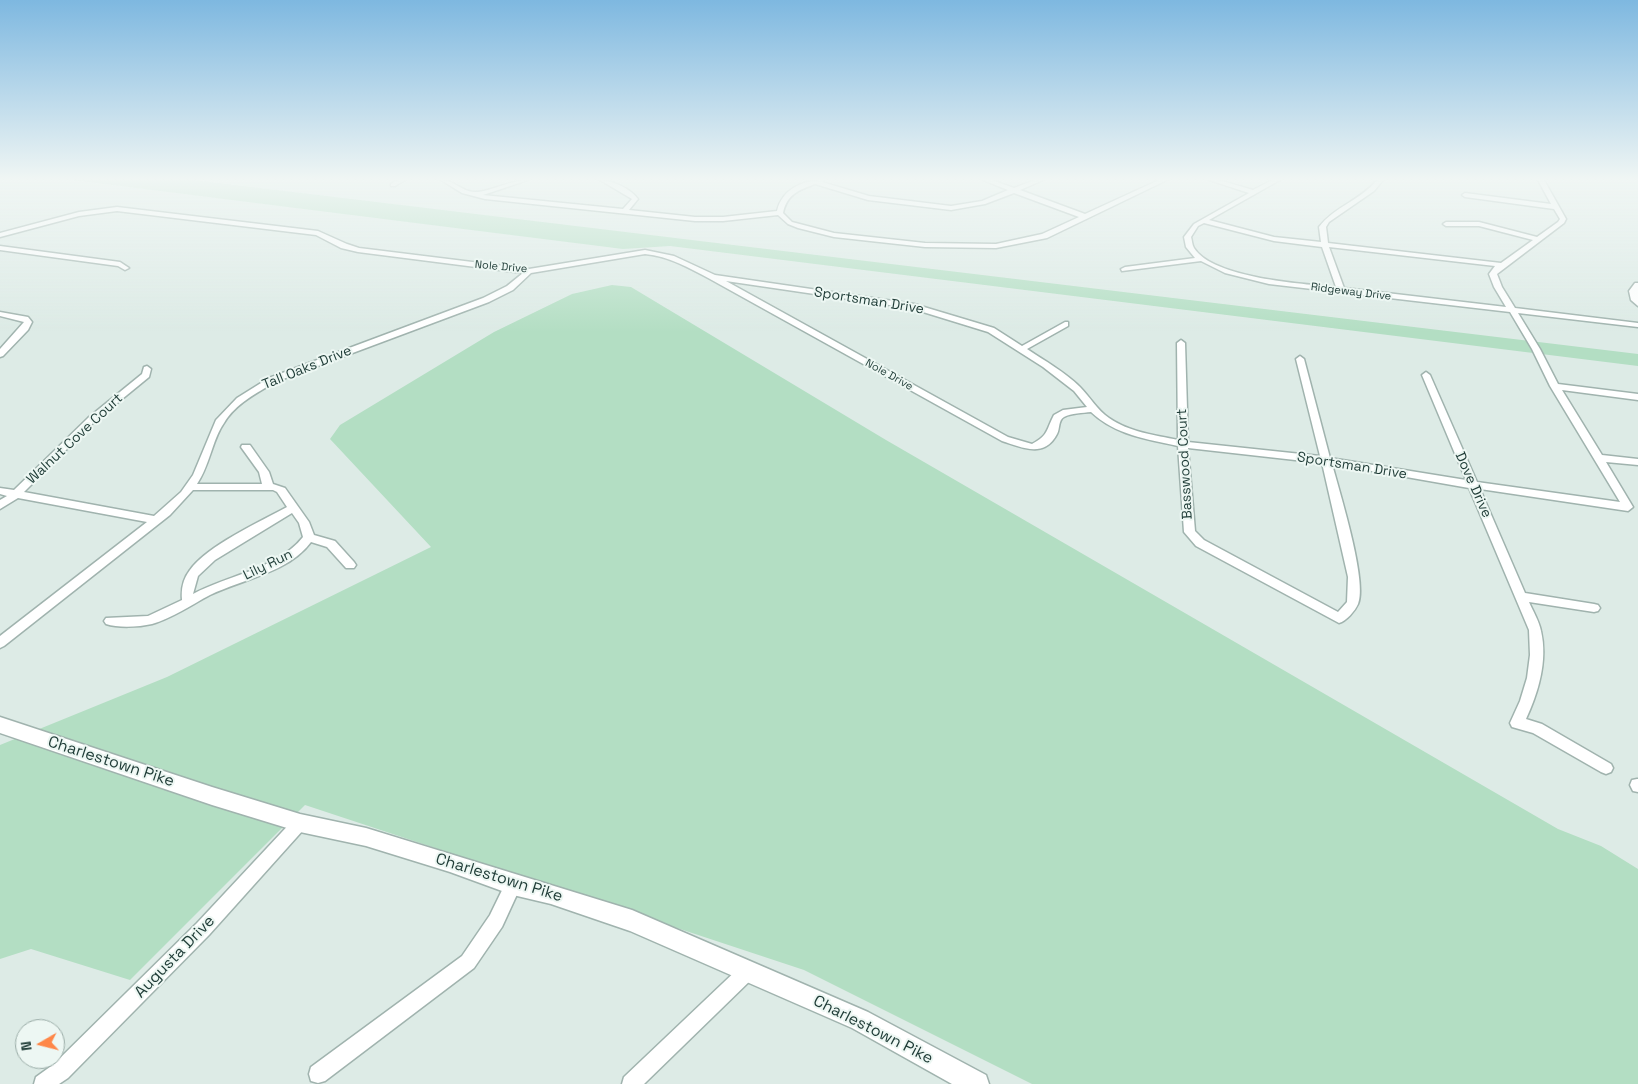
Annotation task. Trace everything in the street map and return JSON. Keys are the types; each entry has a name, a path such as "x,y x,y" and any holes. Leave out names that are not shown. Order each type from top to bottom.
{"street":[{"name":"Nole Drive","path":"0,234 13,231"},
{"name":"Nole Drive","path":"298,231 318,233 344,246 358,250 529,271 645,252 656,252 670,256 713,277 1005,439 1020,445 1033,448 1046,441 1052,434 1057,417 1063,414 1093,409"},
{"path":"815,231 834,235 925,245 974,247 996,246 1033,240 1055,231"},
{"name":"Ridgeway Drive","path":"1190,231 1187,238 1192,250 1202,259 1214,266 1253,279 1638,325"},
{"path":"1237,231 1264,238 1325,246 1502,265 1550,231"},
{"path":"1321,231 1341,291"},
{"path":"1504,231 1538,239"},
{"path":"0,248 120,264 125,268"},
{"path":"1124,269 1202,259"},
{"name":"Sportsman Drive","path":"713,277 911,306 991,330 1046,365 1077,389 1093,409 1105,420 1122,429 1149,437 1182,444 1326,460 1473,485 1628,507 1555,386 1536,348 1498,288 1493,274 1502,265"},
{"name":"Tall Oaks Drive","path":"0,643 156,520 189,487 198,475 219,422 235,404 257,388 289,373 486,300 510,288 529,271"},
{"path":"1638,285 1633,291 1638,304"},
{"path":"0,314 25,319 28,322 25,328 0,354"},
{"path":"1022,349 1065,324"},
{"name":"Basswood Court","path":"1181,343 1182,444 1190,532 1200,543 1339,618 1353,603 1354,577 1326,460"},
{"path":"1300,359 1326,460"},
{"name":"Walnut Cove Court","path":"0,505 15,495 91,420 146,375 147,369"},
{"name":"Dove Drive","path":"1426,375 1503,552 1534,630 1538,649 1537,667 1524,708 1517,723 1537,728 1606,768"},
{"path":"1555,386 1638,397"},
{"path":"246,447 264,472 268,485"},
{"path":"1598,458 1638,462"},
{"path":"189,487 228,488 268,485 282,490 304,522 309,537 331,544 350,565"},
{"path":"0,491 156,520"},
{"path":"188,602 186,590 194,572 207,560 293,508"},
{"name":"Lily Run","path":"110,621 151,620 208,591 242,578 295,552 306,543 309,537"},
{"path":"1519,596 1594,608"},
{"name":"Charlestown Pike","path":"0,725 138,772 300,823 375,840 450,862 513,885 550,894 632,921 860,1020 977,1084"},
{"name":"Augusta Drive","path":"43,1084 61,1072 203,929 300,823"},
{"path":"318,1074 468,962 496,922 513,885"},
{"path":"631,1084 748,971"}],"green space":[{"path":"476,231 614,231 1638,354 1638,366 670,246 623,249"},
{"path":"612,285 631,287 886,440 1558,829 1601,846 1638,869 1638,1084 1032,1084 804,970 305,805 130,980 31,949 0,959 0,745 167,677 431,547 330,439 340,425 494,332 572,294"}]}
